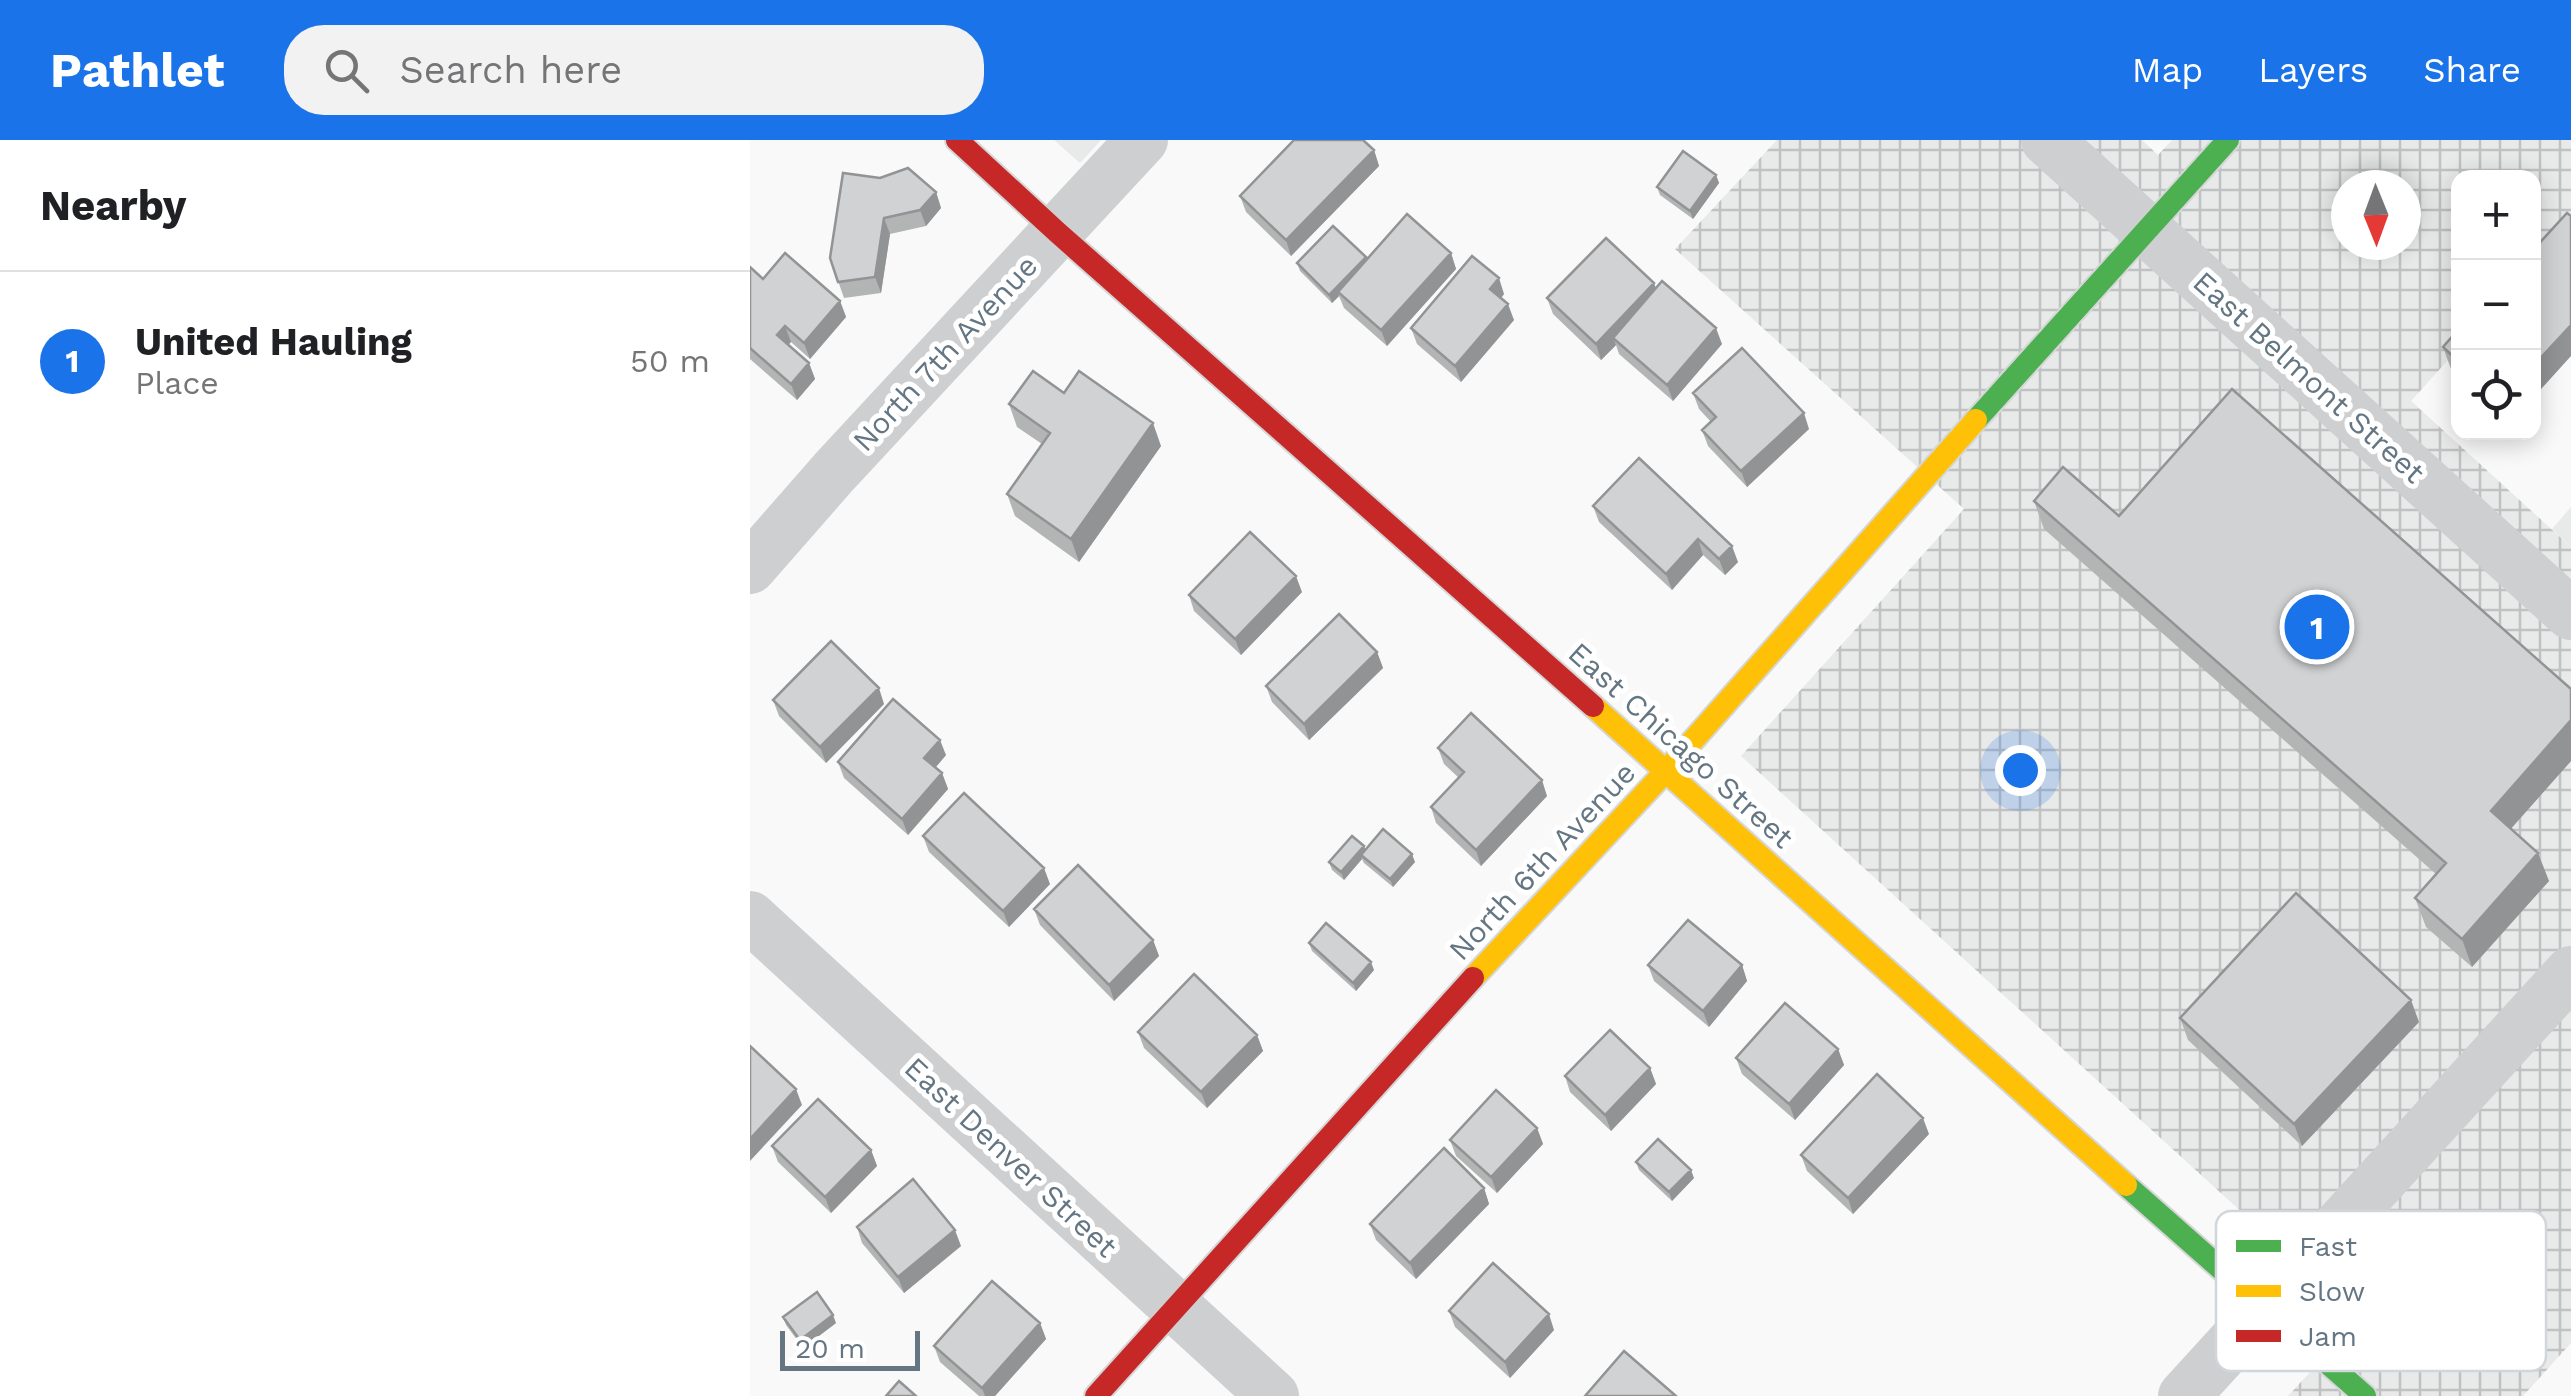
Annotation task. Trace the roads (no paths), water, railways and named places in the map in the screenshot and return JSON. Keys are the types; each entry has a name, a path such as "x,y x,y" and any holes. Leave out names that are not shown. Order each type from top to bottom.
{"street":[{"name":"East Chicago Street","path":"956,140 2216,1266"},
{"name":"North 7th Avenue","path":"750,568 1142,140"},
{"name":"East Belmont Street","path":"2047,140 2571,614"},
{"name":"North 6th Avenue","path":"1096,1396 1450,1003 1666,772 1912,490 2228,140"},
{"name":"East Denver Street","path":"750,917 1273,1396"},
{"path":"2353,1211 2571,972"},
{"path":"2184,1396 2216,1361"},
{"name":"East Chicago Street","path":"2335,1371 2364,1396"}],"place":[{"name":"United Hauling","path":"2317,627"}]}
